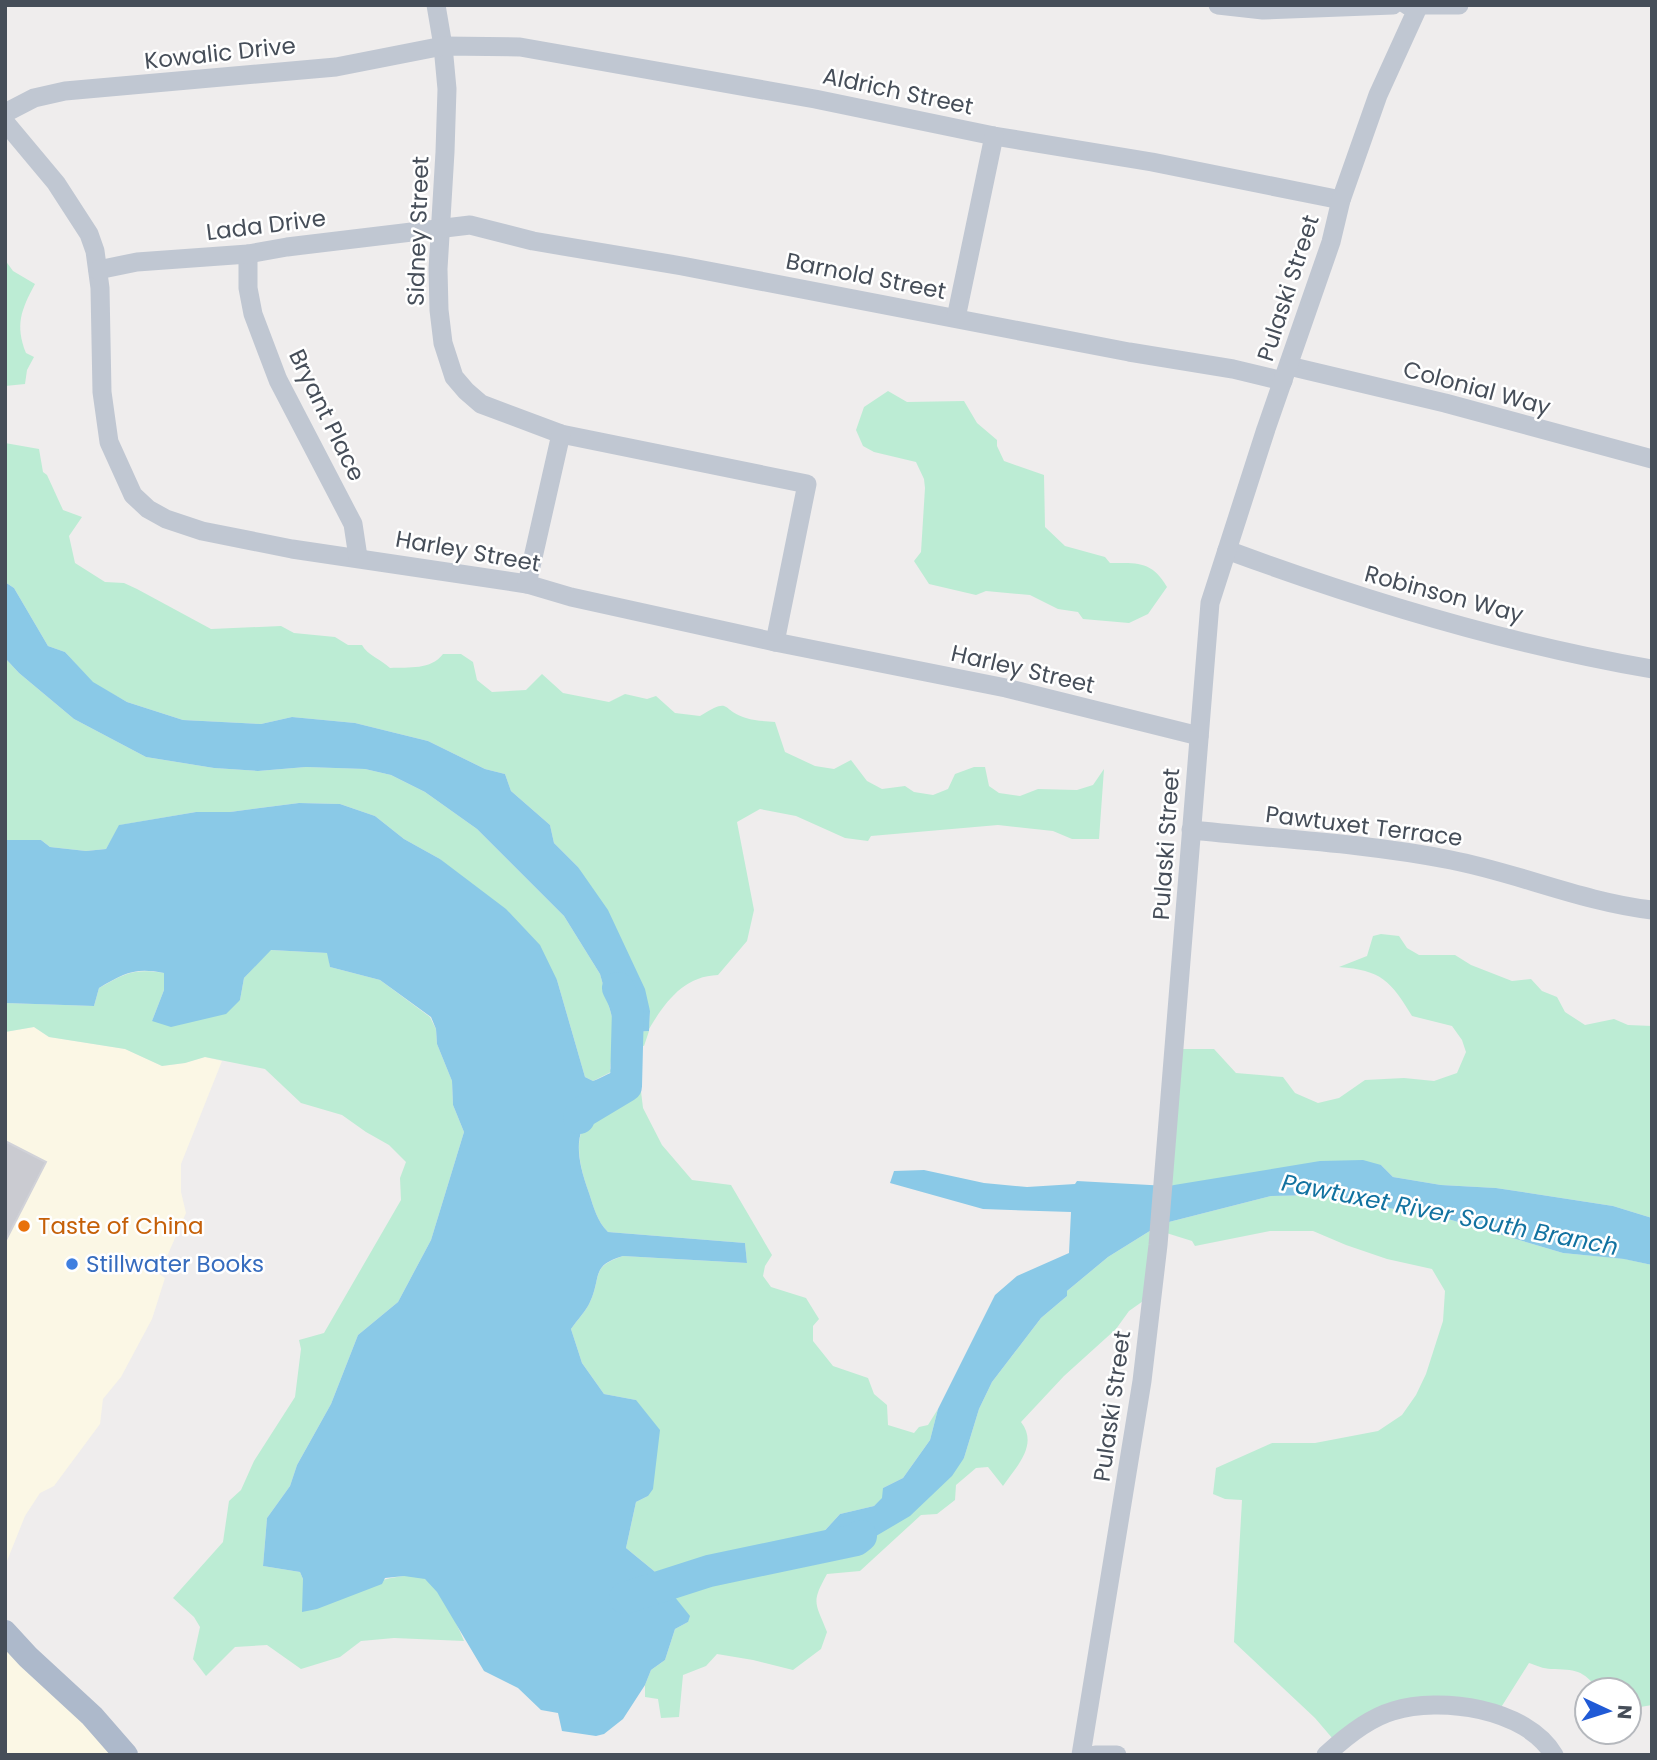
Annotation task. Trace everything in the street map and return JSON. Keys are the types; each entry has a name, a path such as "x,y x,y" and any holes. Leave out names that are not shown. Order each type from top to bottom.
{"main road":[{"path":"6,1635 92,1716 126,1755"}],"street":[{"name":"Sidney Street","path":"436,5 443,46 446,102 439,310 443,343 454,377 481,404 561,434 807,484 775,642"},
{"path":"1218,5 1263,10 1393,5"},
{"path":"1402,5 1458,5"},
{"name":"Pulaski Street","path":"1081,1755 1142,1381 1158,1245 1210,603 1331,242 1341,200 1378,95 1419,5"},
{"name":"Kowalic Drive","path":"5,113 34,98 65,91 336,67 443,46"},
{"name":"Aldrich Street","path":"443,46 520,47 577,55 1341,200"},
{"name":"Harley Street","path":"5,122 56,183 76,210 89,234 98,270 105,420 109,442 133,495 148,509 184,527 292,549 527,584 571,597 775,642 1006,688 1199,736"},
{"path":"956,318 994,136"},
{"name":"Barnold Street","path":"440,228 470,225 533,241 682,266 1129,352 1233,369 1286,373"},
{"name":"Lada Drive","path":"98,270 137,262 248,254 440,228"},
{"name":"Bryant Place","path":"248,254 248,288 253,314 278,380 353,524 358,557"},
{"name":"Colonial Way","path":"1286,373 1445,403 1652,459"},
{"path":"527,584 561,434"},
{"name":"Robinson Way","path":"1227,550 1355,596 1555,649 1652,669"},
{"name":"Pawtuxet Terrace","path":"1191,830 1399,851 1451,860 1601,900 1652,910"},
{"path":"1326,1755 1340,1742 1392,1711 1443,1704 1489,1711 1511,1719 1531,1732 1554,1755"},
{"path":"1095,1755 1116,1755"}],"shaded area":[{"path":"34,1027 49,1037 125,1049 162,1066 205,1057 222,1061 181,1164 181,1192 186,1213 165,1261 154,1266 155,1271 165,1278 152,1319 121,1377 103,1399 100,1424 54,1486 40,1493 25,1516 5,1566 5,1032"},
{"path":"5,1630 123,1755 5,1755"}],"green space":[{"path":"5,260 13,271 35,284 23,310 20,326 26,353 34,357 27,370 25,384 5,386"},
{"path":"888,391 907,402 964,401 977,423 997,440 1004,461 1044,475 1045,527 1065,546 1105,557 1110,563 1143,565 1156,572 1167,587 1148,614 1129,623 1083,619 1078,612 1058,609 1030,595 986,591 976,595 929,584 914,561 921,552 925,488 916,462 874,452 863,446 856,430 864,407"},
{"path":"5,443 39,449 43,472 47,475 63,510 82,517 69,536 75,563 105,582 124,583 211,629 281,626 294,633 335,637 348,645 362,645 367,652 390,668 419,667 432,663 443,654 461,654 473,662 477,680 492,692 526,690 542,674 563,693 609,702 625,694 647,699 656,696 675,713 700,716 725,706 746,718 775,722 785,752 815,766 834,769 851,760 867,781 882,789 905,786 914,792 933,795 948,789 955,774 974,767 985,767 989,786 999,793 1020,796 1038,789 1077,790 1093,785 1104,769 1099,839 1072,839 1053,831 998,825 871,836 868,841 845,838 796,816 760,809 737,822 754,910 747,941 718,975 695,980 677,992 649,1029 650,1011 578,867 554,843 550,825 511,791 505,774 485,769 428,741 355,723 292,717 261,724 183,720 127,702 93,683 65,652 48,646 14,588 5,582"},
{"path":"5,658 74,719 146,757 214,768 258,771 306,767 365,769 391,775 425,792 477,829 564,916 600,974 614,1024 635,1032 649,1031 644,1046 620,1040 613,1044 610,1069 613,1071 593,1081 585,1077 557,980 440,859 404,839 375,816 340,804 299,803 230,812 196,812 120,825 106,849 86,851 50,847 41,840 5,840"},
{"path":"1373,936 1399,936 1407,948 1419,955 1455,955 1471,965 1512,981 1531,979 1542,991 1557,997 1565,1012 1585,1025 1614,1019 1628,1025 1652,1026 1652,1218 1613,1206 1496,1188 1441,1185 1393,1177 1381,1165 1168,1186 1177,1049 1214,1049 1236,1073 1283,1077 1295,1093 1318,1103 1339,1098 1365,1080 1404,1078 1434,1081 1457,1073 1466,1052 1462,1040 1452,1026 1412,1016 1398,994 1383,980 1365,971 1339,967 1367,956"},
{"path":"270,950 328,953 330,967 380,980 430,1017 436,1029 437,1044 452,1081 453,1105 464,1132 431,1240 398,1302 358,1335 331,1404 297,1465 290,1486 267,1518 263,1566 300,1572 303,1579 303,1611 365,1585 384,1580 416,1576 427,1580 443,1599 464,1641 394,1638 361,1641 340,1657 301,1669 267,1645 235,1647 206,1676 193,1659 200,1627 194,1617 173,1598 223,1542 229,1501 241,1490 254,1461 295,1397 301,1349 299,1340 324,1333 401,1200 400,1178 406,1162 389,1145 342,1115 301,1103 265,1069 205,1057 162,1066 125,1049 49,1037 34,1027 5,1032 5,1003 94,1006 99,988 116,979 145,971 165,973 164,990 152,1021 240,1000 244,978"},
{"path":"630,1079 640,1083 643,1108 662,1145 692,1180 731,1185 772,1255 765,1266 763,1276 771,1287 806,1298 819,1319 813,1326 813,1341 833,1366 868,1378 874,1394 887,1405 888,1425 914,1433 919,1427 928,1425 938,1409 930,1440 903,1478 883,1488 883,1498 874,1506 840,1514 819,1537 821,1559 964,1458 979,1409 992,1382 1041,1318 1067,1296 1067,1291 1108,1257 1161,1224 1271,1196 1319,1195 1448,1219 1563,1253 1625,1259 1652,1265 1652,1705 1643,1707 1643,1676 1586,1676 1578,1672 1529,1663 1500,1709 1401,1710 1339,1746 1315,1718 1234,1642 1242,1500 1225,1499 1213,1494 1216,1468 1272,1443 1315,1443 1378,1431 1402,1415 1426,1374 1443,1321 1445,1291 1432,1269 1387,1259 1313,1231 1270,1231 1195,1246 1192,1241 1160,1231 1153,1294 1129,1311 1116,1329 1064,1376 1021,1422 1028,1439 1027,1447 1024,1456 1003,1486 988,1467 976,1468 956,1485 955,1500 937,1514 921,1515 860,1571 827,1574 816,1603 827,1632 821,1649 793,1670 717,1654 706,1666 683,1675 679,1717 661,1718 658,1699 645,1697 645,1685 651,1670 665,1660 675,1629 688,1622 654,1571 626,1548 636,1502 648,1496 636,1400 604,1394 582,1363 571,1329 590,1302 601,1269 623,1256 747,1263 745,1243 608,1232 594,1209 579,1154 584,1127 601,1104"}],"water":[{"path":"5,582 14,588 48,646 65,652 93,682 127,702 183,720 261,724 292,717 355,723 428,741 485,769 505,774 511,791 550,825 554,843 578,867 608,910 645,989 650,1011 649,1031 635,1032 614,1024 600,974 564,916 477,829 425,792 391,775 365,769 306,767 258,771 214,768 146,757 74,719 5,658"},
{"path":"299,803 340,804 375,816 404,839 440,859 506,909 540,945 557,980 585,1077 593,1081 617,1071 632,1073 630,1079 590,1115 579,1139 582,1171 596,1214 608,1232 745,1243 747,1263 623,1256 613,1260 601,1268 590,1302 571,1329 582,1363 604,1394 636,1400 660,1430 653,1489 648,1496 636,1502 626,1548 654,1571 690,1616 688,1622 675,1629 665,1660 651,1670 645,1685 623,1719 604,1734 596,1736 562,1731 558,1713 541,1710 518,1688 484,1671 437,1592 425,1579 404,1576 385,1578 382,1584 317,1609 302,1612 303,1579 300,1572 263,1566 267,1518 290,1486 297,1465 331,1404 358,1335 398,1302 431,1240 464,1132 453,1105 452,1081 437,1044 436,1029 431,1017 380,980 330,967 327,953 271,950 244,978 240,1000 226,1014 171,1027 152,1021 164,990 164,973 154,971 137,971 123,975 99,988 94,1006 5,1003 5,840 41,840 50,847 86,851 106,849 119,825 196,812 230,812"},
{"path":"1363,1160 1381,1165 1393,1177 1441,1185 1496,1188 1613,1206 1652,1218 1652,1265 1624,1259 1563,1253 1448,1219 1319,1195 1271,1196 1161,1224 1108,1257 1067,1291 1067,1296 1041,1318 992,1382 979,1409 964,1458 952,1476 910,1516 837,1559 821,1559 819,1537 840,1514 874,1506 882,1498 883,1488 903,1478 930,1440 938,1409 995,1295 1017,1276 1069,1253 1071,1212 983,1209 890,1183 894,1171 924,1170 984,1183 1027,1187 1075,1184 1077,1181 1168,1186 1320,1161"}],"building":[{"path":"5,1141 46,1162 5,1242"}],"waterway":[{"path":"579,1118 581,1113 626,1086 628,1008 618,988"},
{"name":"Pawtuxet River South Branch","path":"625,1598 709,1571 856,1540 861,1536"}],"place":[{"name":"Taste of China","path":"24,1226"},
{"name":"Stillwater Books","path":"72,1264"}]}
